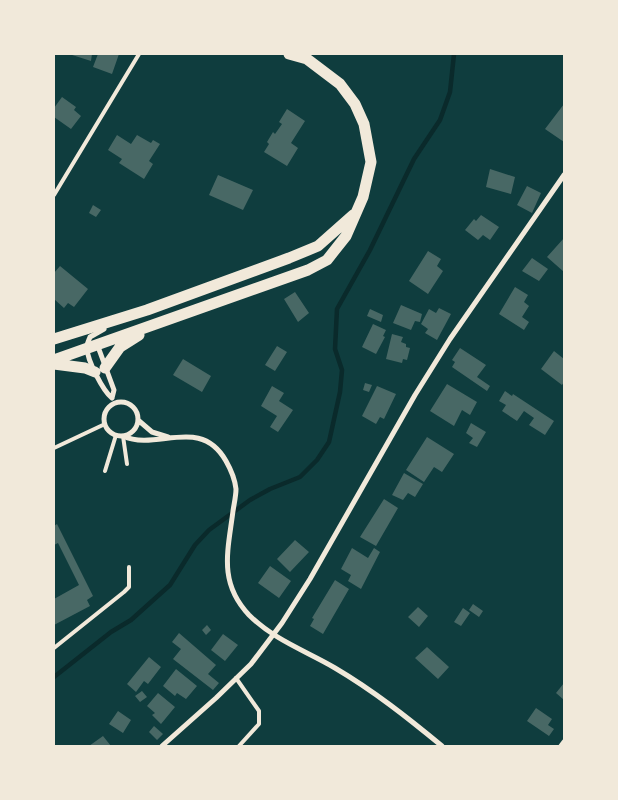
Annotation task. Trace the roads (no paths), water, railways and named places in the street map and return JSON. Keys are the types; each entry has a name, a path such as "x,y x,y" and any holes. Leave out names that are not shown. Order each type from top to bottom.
{"main road":[{"path":"54,360 91,343 164,322 300,273 327,260 346,236 363,197 371,162 364,124 355,104 340,84 307,60 289,54"},
{"path":"54,339 147,310 318,246 354,214"},
{"path":"54,364 100,370 120,347 164,322"}],"street":[{"path":"162,746 251,664 282,624 310,580 416,394 450,339 564,175"},
{"path":"91,343 99,331 133,319 147,310"},
{"path":"71,333 91,343 105,392 112,401 130,404 137,412 138,420 135,429 123,436"},
{"path":"91,343 100,370 114,390 112,401 104,415 104,424 109,431 131,440 155,440 180,436 209,442 222,454 236,489 227,557 227,577 239,602 250,615 273,635 335,668 368,689 403,713 442,746"},
{"path":"138,420 152,432 168,437"},
{"path":"561,746 564,742"}],"lane":[{"path":"54,195 139,54"},
{"path":"54,448 104,424"},
{"path":"106,471 116,435"},
{"path":"123,436 127,464"},
{"path":"54,648 129,587 130,567"},
{"path":"236,678 259,711 259,724 239,746"}],"waterway":[{"path":"54,677 111,632 131,620 170,585 195,545 209,530 250,500 270,489 300,477 317,460 329,442 340,392 342,370 335,349 337,309 370,250 414,159 440,120 450,92 454,54"}]}
